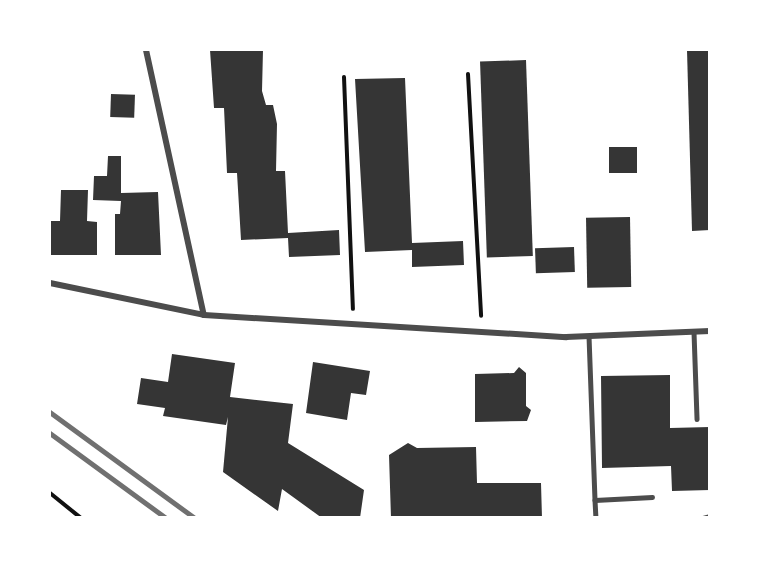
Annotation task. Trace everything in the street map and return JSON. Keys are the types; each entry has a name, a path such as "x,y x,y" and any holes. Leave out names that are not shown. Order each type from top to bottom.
{"street":[{"path":"146,50 204,315"},
{"path":"50,283 204,315 481,332 590,336 710,331"}],"lane":[{"path":"694,332 697,419"},
{"path":"590,336 596,518"},
{"path":"595,500 652,497"},
{"path":"703,518 710,516"}],"path":[{"path":"468,74 481,332"},
{"path":"344,78 354,325"},
{"path":"50,493 81,518"}],"building":[{"path":"210,50 263,50 262,91 266,105 273,105 277,124 276,171 285,171 288,233 339,230 340,255 289,257 288,238 241,240 237,173 227,173 224,108 214,108"},
{"path":"687,50 710,50 710,230 692,231"},
{"path":"526,60 533,256 487,257 480,62"},
{"path":"405,78 412,243 463,241 464,265 412,267 412,250 365,252 355,79"},
{"path":"111,94 135,95 134,118 110,117"},
{"path":"609,147 637,147 637,173 609,173"},
{"path":"108,156 121,156 121,193 158,192 161,255 115,255 115,214 120,214 121,201 93,200 94,176 107,176"},
{"path":"61,190 88,190 87,221 97,222 97,255 50,255 50,221 60,221"},
{"path":"630,217 631,287 587,288 586,218"},
{"path":"574,247 575,272 536,273 535,248"},
{"path":"172,354 235,363 230,397 293,404 288,443 364,490 360,518 322,518 282,489 278,511 223,472 228,417 226,425 163,416 165,408 137,404 141,378 168,382"},
{"path":"313,362 370,371 366,395 351,393 347,420 306,413"},
{"path":"519,367 526,373 526,406 531,410 527,421 475,422 475,374 514,373"},
{"path":"670,375 670,428 710,427 710,490 672,491 671,466 602,468 601,376"},
{"path":"408,443 417,448 476,447 477,483 541,483 542,518 391,518 389,455"}],"railway":[{"path":"50,412 195,518"},
{"path":"50,433 166,518"}]}
